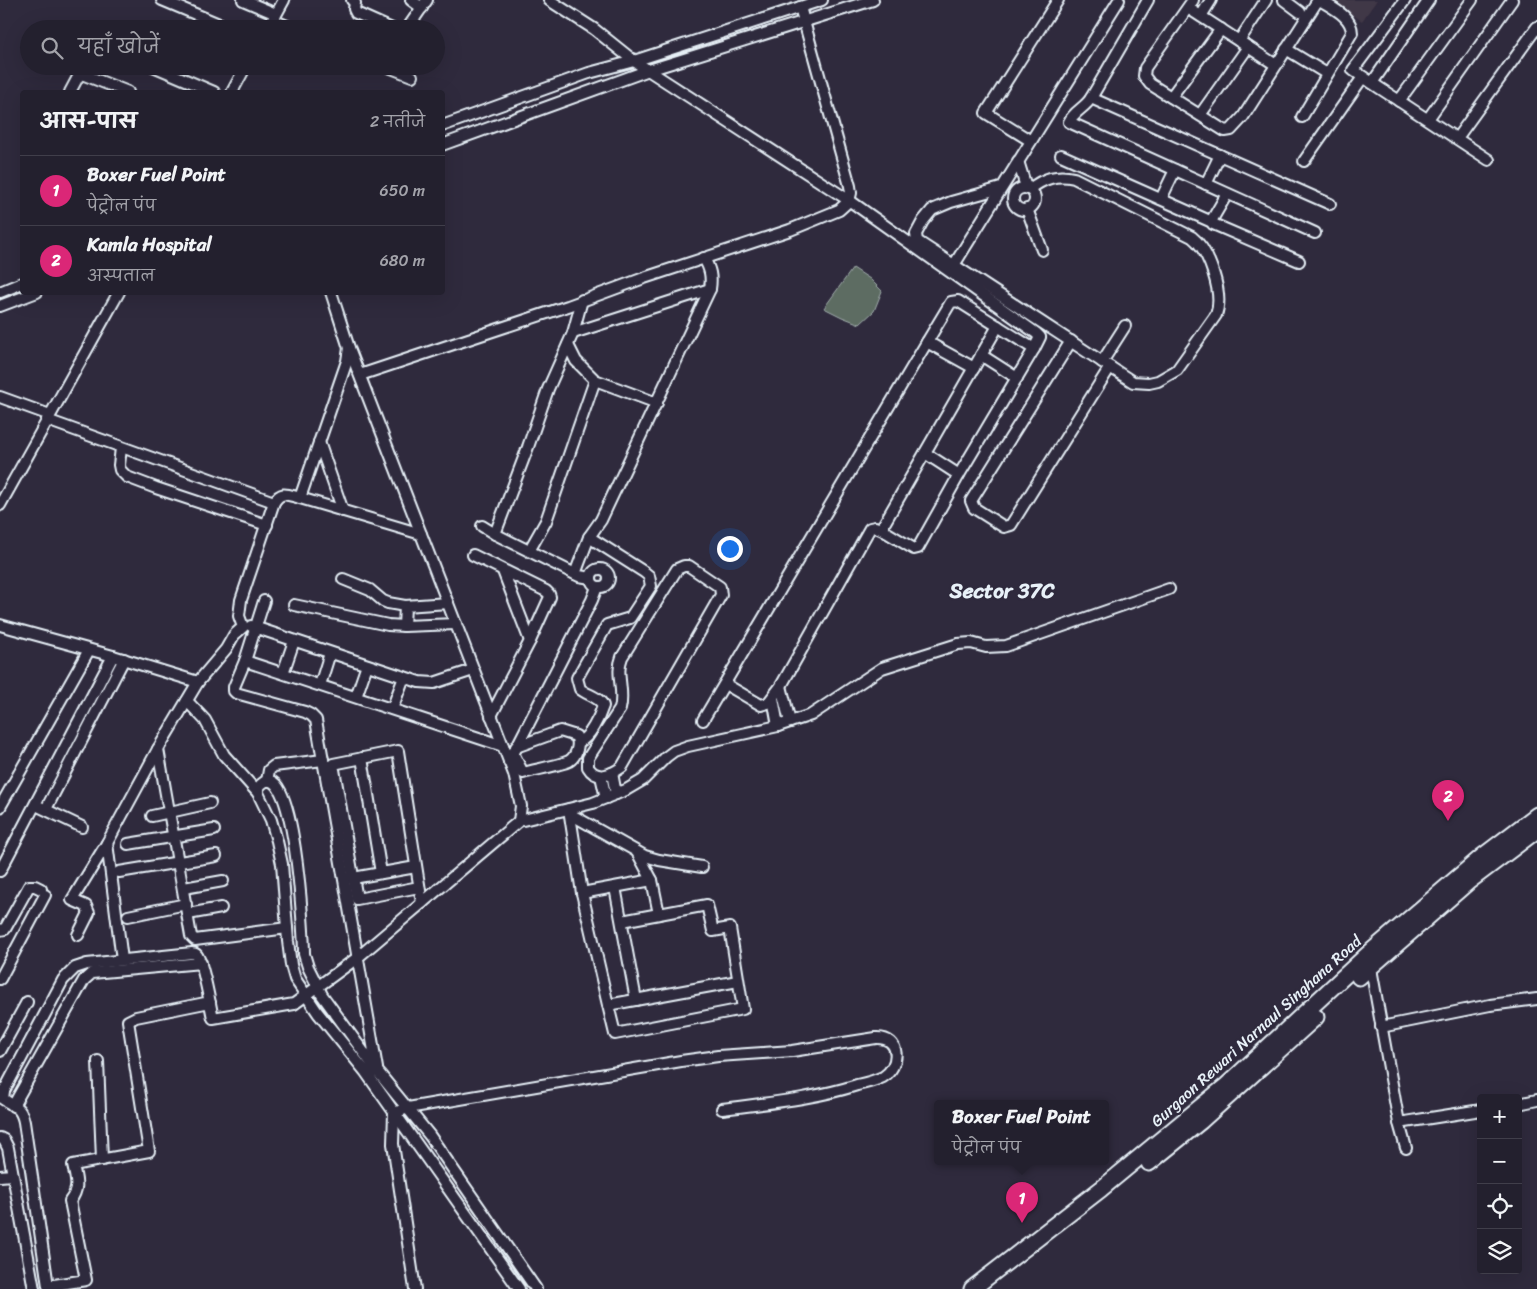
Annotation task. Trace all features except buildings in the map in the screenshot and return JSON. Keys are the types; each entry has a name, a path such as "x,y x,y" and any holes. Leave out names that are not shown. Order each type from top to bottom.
{"highway":[{"name":"Gurgaon Rewari Narnaul Singhana Road","path":"972,1289 1036,1247 1227,1085 1369,960 1483,856 1537,815"},
{"path":"1369,960 1537,830"},
{"path":"989,1289 1036,1247"}],"street":[{"path":"162,0 210,20"},
{"path":"243,0 271,20"},
{"path":"273,20 284,0"},
{"path":"352,0 355,3 354,10 356,13 372,20"},
{"path":"411,0 425,4 413,20"},
{"path":"549,0 594,30 634,61 848,201 1040,337 916,549 881,529 870,528 781,686 768,703 761,705 724,684"},
{"path":"445,125 581,76 634,61 822,0"},
{"path":"445,144 648,70 873,0"},
{"path":"1031,140 986,113 1058,0"},
{"path":"954,266 1119,0"},
{"path":"1148,0 1091,98 1085,107 1072,115 1069,122 1315,233"},
{"path":"1201,16 1211,0"},
{"path":"1239,41 1266,0"},
{"path":"1284,0 1300,12"},
{"path":"1276,65 1201,16 1191,4 1144,72 1146,80 1150,84 1225,131 1231,130 1243,117 1319,0 1349,20 1352,26 1352,33 1302,117"},
{"path":"1405,0 1354,70 1489,160"},
{"path":"1304,161 1429,0"},
{"path":"1399,101 1472,0"},
{"path":"1428,119 1512,0"},
{"path":"360,375 790,230 839,210 848,201 851,193 850,186 800,7"},
{"path":"1457,138 1537,27"},
{"path":"1171,97 1221,29"},
{"path":"1200,115 1248,47"},
{"path":"1286,49 1327,74"},
{"path":"71,90 81,75"},
{"path":"85,75 123,90"},
{"path":"174,75 209,90"},
{"path":"233,90 241,75"},
{"path":"1091,98 1330,204"},
{"path":"1061,155 1299,261"},
{"path":"1206,184 1220,155"},
{"path":"1012,199 1016,190 1028,188 1043,180 1059,176 1074,178 1192,238 1203,248 1217,286 1218,309 1216,315 1177,370 1158,381 1140,384 1133,382 917,240 916,234 923,221 932,210 940,206 999,192 1012,199 1018,208 1027,209 1033,205 1035,198 1028,188 1018,161"},
{"path":"1161,199 1174,170"},
{"path":"1212,222 1227,194"},
{"path":"1027,209 1042,250"},
{"path":"575,574 589,537 601,520 710,289 710,270 704,258"},
{"path":"0,292 20,284"},
{"path":"573,332 710,289"},
{"path":"0,306 29,295"},
{"path":"0,505 117,295"},
{"path":"332,295 349,348 503,746"},
{"path":"495,534 548,389 568,346 582,300"},
{"path":"703,720 951,302 956,300 1034,350"},
{"path":"881,529 998,326"},
{"path":"1071,341 971,501 974,508 1004,527 1012,525 1106,364 1125,326"},
{"path":"927,342 974,368"},
{"path":"568,346 576,361 595,380 657,403"},
{"path":"300,498 348,360 349,348"},
{"path":"981,355 1017,378"},
{"path":"530,551 546,521 595,380"},
{"path":"0,397 121,448 274,502"},
{"path":"319,442 343,511"},
{"path":"121,448 120,470 127,477 267,525"},
{"path":"925,453 959,475"},
{"path":"78,935 90,913 86,906 72,900 107,843 158,749 198,682 226,649 234,635 243,627 239,616 241,600 274,502 280,495 284,494 421,534"},
{"path":"482,526 575,574 584,578 591,578"},
{"path":"579,742 584,740 603,706 598,700 580,689 577,678 581,669 607,625 630,618 651,586 648,576 644,572 589,537"},
{"path":"472,555 549,594 548,603 530,641 491,716"},
{"path":"601,776 612,773 622,767 626,761 721,595 720,587 689,566 677,569 622,657 618,672 622,696 620,709 588,758 588,767 601,776 611,796"},
{"path":"598,569 604,569 610,579 608,584 603,587 597,587 592,583 593,572 598,569"},
{"path":"503,571 530,641"},
{"path":"344,579 370,590 383,602 405,606 448,603"},
{"path":"519,821 521,806 513,754 597,587"},
{"path":"210,1002 136,1017 128,1021 149,1151 73,1165 77,1188 70,1201 86,1280 48,1286 22,1113 19,1108 3,1099 4,1091 63,980 75,968 87,964 192,953 198,956 201,962 210,1002 213,1018 294,1004 357,958 519,821 569,812 634,786 674,751 695,744 778,726 811,715 882,668 958,644 971,643 986,647 1006,646 1169,589"},
{"path":"264,601 234,691 311,715 316,720 378,1072 374,1084"},
{"path":"294,605 379,624 404,626 456,624"},
{"path":"404,626 405,606"},
{"path":"242,623 419,682 434,683 473,670"},
{"path":"0,625 114,656 198,682"},
{"path":"282,673 294,641"},
{"path":"0,807 89,650"},
{"path":"320,686 330,653"},
{"path":"0,871 114,656"},
{"path":"46,810 124,659"},
{"path":"245,661 503,746 513,754 523,773 570,760 577,751 579,742 576,736 560,730 513,754"},
{"path":"356,697 367,665"},
{"path":"392,709 404,677"},
{"path":"781,686 790,722"},
{"path":"772,698 778,726"},
{"path":"187,701 205,720 224,755 258,792 271,820 282,864 291,965 296,979 306,996 374,1084 519,1289"},
{"path":"158,749 191,936 195,940 287,928"},
{"path":"419,887 358,899 333,764 398,751 422,903"},
{"path":"362,758 381,873"},
{"path":"267,781 269,770 274,766 323,760"},
{"path":"611,796 612,773"},
{"path":"258,792 258,788 262,783 267,781 274,783 284,802 298,866 304,954 308,967 322,995 378,1072 430,1136 536,1289"},
{"path":"152,816 210,803"},
{"path":"35,805 82,827"},
{"path":"569,812 637,852 654,859 702,867"},
{"path":"569,812 582,893 615,1034 743,1009 730,928 713,931 707,905 622,921"},
{"path":"128,844 214,830"},
{"path":"107,843 122,960"},
{"path":"637,852 652,880 659,914"},
{"path":"119,872 216,856"},
{"path":"353,878 416,867"},
{"path":"582,893 652,880"},
{"path":"184,888 223,881"},
{"path":"0,930 5,929 29,886 32,885 43,892 0,979"},
{"path":"615,887 636,1000"},
{"path":"128,916 187,909 221,908"},
{"path":"1369,960 1399,1123 1406,1148"},
{"path":"13,1106 84,980 92,973 201,962"},
{"path":"608,1005 738,981"},
{"path":"1381,1027 1490,1005 1537,999"},
{"path":"0,1051 27,1002"},
{"path":"394,1113 408,1108 718,1056 800,1050 884,1037 891,1041 895,1051 894,1064 890,1072 881,1078 818,1095 722,1109"},
{"path":"98,1060 102,1160"},
{"path":"1522,1103 1537,1100"},
{"path":"1399,1123 1477,1111"},
{"path":"394,1113 393,1144 415,1289"},
{"path":"0,1138 6,1143 34,1289"},
{"path":"0,1176 12,1175"}],"shaded area":[{"path":"1330,0 1377,0 1362,21"}],"green space":[{"path":"853,268 870,279 882,291 874,311 860,324 824,308"}],"place":[{"name":"Kamla Hospital","path":"1448,821"},
{"name":"Boxer Fuel Point","path":"1022,1223"}],"district":[{"name":"Sector 37C","path":"1002,591"}]}
